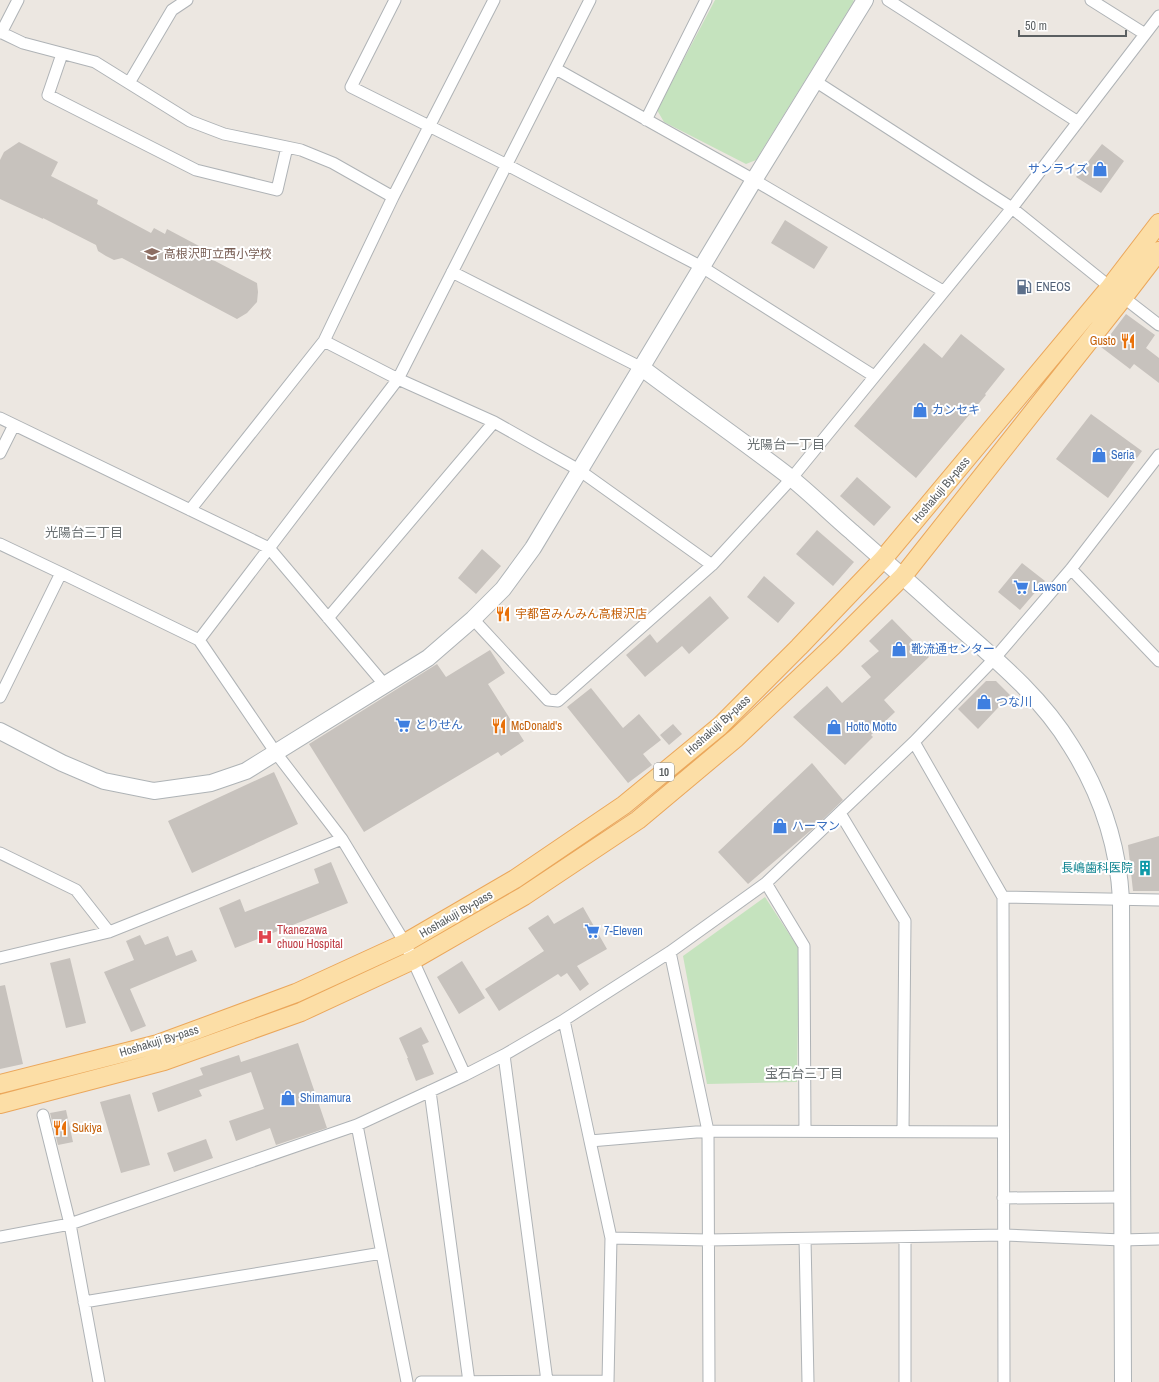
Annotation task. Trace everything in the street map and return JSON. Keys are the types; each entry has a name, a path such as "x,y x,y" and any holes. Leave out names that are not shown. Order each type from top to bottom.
{"main road":[{"name":"Hoshakuji By-pass","path":"0,1104 164,1061 301,1012 413,960 524,896 638,820 736,738 833,646 903,576 1117,292 1159,223"},
{"name":"Hoshakuji By-pass","path":"0,1084 158,1044 296,993 405,943 515,880 624,805 720,726 799,647 883,559 1117,292 1159,250"}],"street":[{"path":"18,0 1,33 23,43 95,62 190,121 224,134 301,150 334,163 393,197"},
{"path":"129,83 172,10 187,0"},
{"path":"395,0 351,87 506,165 702,267 874,376"},
{"path":"190,510 324,341 393,197 494,0"},
{"path":"199,640 398,379 590,0"},
{"path":"646,120 706,0"},
{"path":"0,731 62,763 104,781 154,791 211,783 246,771 428,658 503,589 533,548 754,180 865,0"},
{"path":"888,0 1078,122"},
{"path":"1091,0 1145,34"},
{"path":"473,618 548,700 558,701 712,565 791,479 1012,208 1159,16"},
{"path":"62,54 48,95 196,170 277,190 287,147"},
{"path":"556,69 754,180 943,291"},
{"path":"815,81 1012,208 1159,325"},
{"path":"452,272 642,368 791,479 903,576 1028,691 1054,721 1071,745 1089,777 1102,808 1116,853 1120,874 1123,1382"},
{"path":"324,341 398,379 494,422 579,470 712,565"},
{"path":"0,418 268,548 384,684"},
{"path":"328,618 494,422"},
{"path":"0,453 14,424"},
{"path":"0,1237 70,1224 357,1125 465,1075 504,1055 564,1020 670,952 766,883 914,742 994,659 1071,569 1159,454"},
{"path":"0,544 199,640 276,753 342,839 405,943 465,1075"},
{"path":"1071,569 1159,661"},
{"path":"0,697 61,573"},
{"path":"914,742 1003,897 1004,1382"},
{"path":"840,813 905,921 903,1131"},
{"path":"0,958 109,932 342,839"},
{"path":"0,853 76,890 109,932"},
{"path":"766,883 804,946 805,1130"},
{"path":"1003,897 1159,900"},
{"path":"670,952 708,1131 709,1382"},
{"path":"420,1382 608,1381 611,1238 564,1020"},
{"path":"504,1055 547,1381"},
{"path":"430,1091 469,1382"},
{"path":"43,1115 70,1224 99,1382"},
{"path":"357,1125 407,1382"},
{"path":"590,1142 708,1131 805,1130 1003,1132"},
{"path":"1004,1198 1122,1198"},
{"path":"611,1238 708,1240 1004,1235 1122,1240 1159,1239"},
{"path":"905,1237 905,1382"},
{"path":"805,1239 808,1382"},
{"path":"84,1302 382,1253"}],"green space":[{"path":"715,0 854,1 756,160 746,164 664,122 657,110"},
{"path":"765,897 799,949 797,1082 707,1084 683,956"}],"building":[{"path":"19,142 58,162 51,176 98,200 97,204 151,233 154,228 165,234 167,229 199,246 196,251 257,283 257,302 247,313 237,319 122,258 114,260 106,256 98,251 96,245 43,218 0,199 0,160 4,152"},
{"name":"サンライズ","path":"1102,144 1124,161 1101,193 1076,177"},
{"path":"785,220 828,247 814,269 771,243"},
{"name":"Gusto","path":"1126,314 1155,335 1146,348 1159,358 1159,383 1134,364 1130,369 1101,347"},
{"name":"カンセキ","path":"961,334 1005,369 985,394 986,395 916,478 854,426 924,343 942,358"},
{"name":"Seria","path":"1091,414 1142,451 1108,498 1056,459"},
{"path":"857,477 891,507 874,526 840,496"},
{"path":"817,530 854,562 833,586 796,554"},
{"path":"482,549 501,566 476,594 458,578"},
{"name":"Lawson","path":"1022,563 1045,581 1020,610 998,592"},
{"path":"764,576 795,603 778,623 747,597"},
{"path":"710,596 729,618 689,654 682,646 645,677 626,655 650,634 657,643"},
{"path":"892,619 929,657 884,700 895,712 871,735 873,737 845,765 793,717 827,686 842,703 871,677 861,666 879,651 869,641"},
{"name":"とりせん","path":"490,650 505,673 488,684 524,741 501,756 498,752 364,832 309,744 437,664 446,677"},
{"name":"つな川","path":"986,681 996,681 1010,695 978,729 958,709"},
{"path":"591,688 623,728 639,714 661,740 643,754 652,765 628,783 567,707"},
{"path":"673,724 682,734 669,745 660,735"},
{"name":"ハーマン","path":"812,763 843,800 816,826 748,884 718,852"},
{"path":"274,772 298,824 192,873 168,821"},
{"name":"長嶋歯科医院","path":"1159,836 1159,891 1133,891 1128,845"},
{"path":"331,862 348,903 235,948 219,908 240,899 245,912 319,883 314,869"},
{"path":"583,907 607,949 577,966 589,984 580,991 567,973 561,977 558,974 499,1011 485,989 544,951 528,928 548,915 554,924"},
{"path":"140,935 145,945 168,936 176,956 192,950 197,961 130,989 146,1026 131,1032 104,972 134,960 126,941"},
{"path":"70,958 86,1023 66,1028 50,963"},
{"path":"462,961 485,998 459,1014 437,977"},
{"path":"5,985 23,1064 0,1069 0,986"},
{"path":"421,1027 429,1042 422,1045 434,1074 416,1081 399,1038"},
{"name":"Shimamura","path":"298,1043 327,1128 276,1145 270,1128 236,1141 229,1121 264,1109 251,1072 199,1090 202,1096 158,1112 152,1093 203,1075 200,1068 239,1055 241,1062"},
{"path":"130,1094 150,1165 121,1173 100,1102"},
{"name":"Sukiya","path":"66,1110 73,1142 58,1145 50,1113"},
{"path":"206,1139 213,1158 174,1172 167,1153"}],"place":[{"name":"サンライズ","path":"1100,169"},
{"name":"高根沢町立西小学校","path":"152,254"},
{"name":"ENEOS","path":"1024,287"},
{"name":"Gusto","path":"1128,341"},
{"name":"カンセキ","path":"920,410"},
{"name":"Seria","path":"1099,455"},
{"name":"Lawson","path":"1021,587"},
{"name":"宇都宮みんみん高根沢店","path":"503,614"},
{"name":"靴流通センター","path":"899,649"},
{"name":"つな川","path":"984,702"},
{"name":"とりせん","path":"403,725"},
{"name":"McDonald's","path":"499,726"},
{"name":"Hotto Motto","path":"834,727"},
{"name":"ハーマン","path":"780,826"},
{"name":"長嶋歯科医院","path":"1145,868"},
{"name":"7-Eleven","path":"592,931"},
{"name":"Tkanezawa chuou Hospital","path":"265,937"},
{"name":"Shimamura","path":"288,1098"},
{"name":"Sukiya","path":"60,1128"}],"district":[{"name":"光陽台一丁目","path":"786,444"},
{"name":"光陽台三丁目","path":"84,532"},
{"name":"宝石台三丁目","path":"804,1073"}]}
